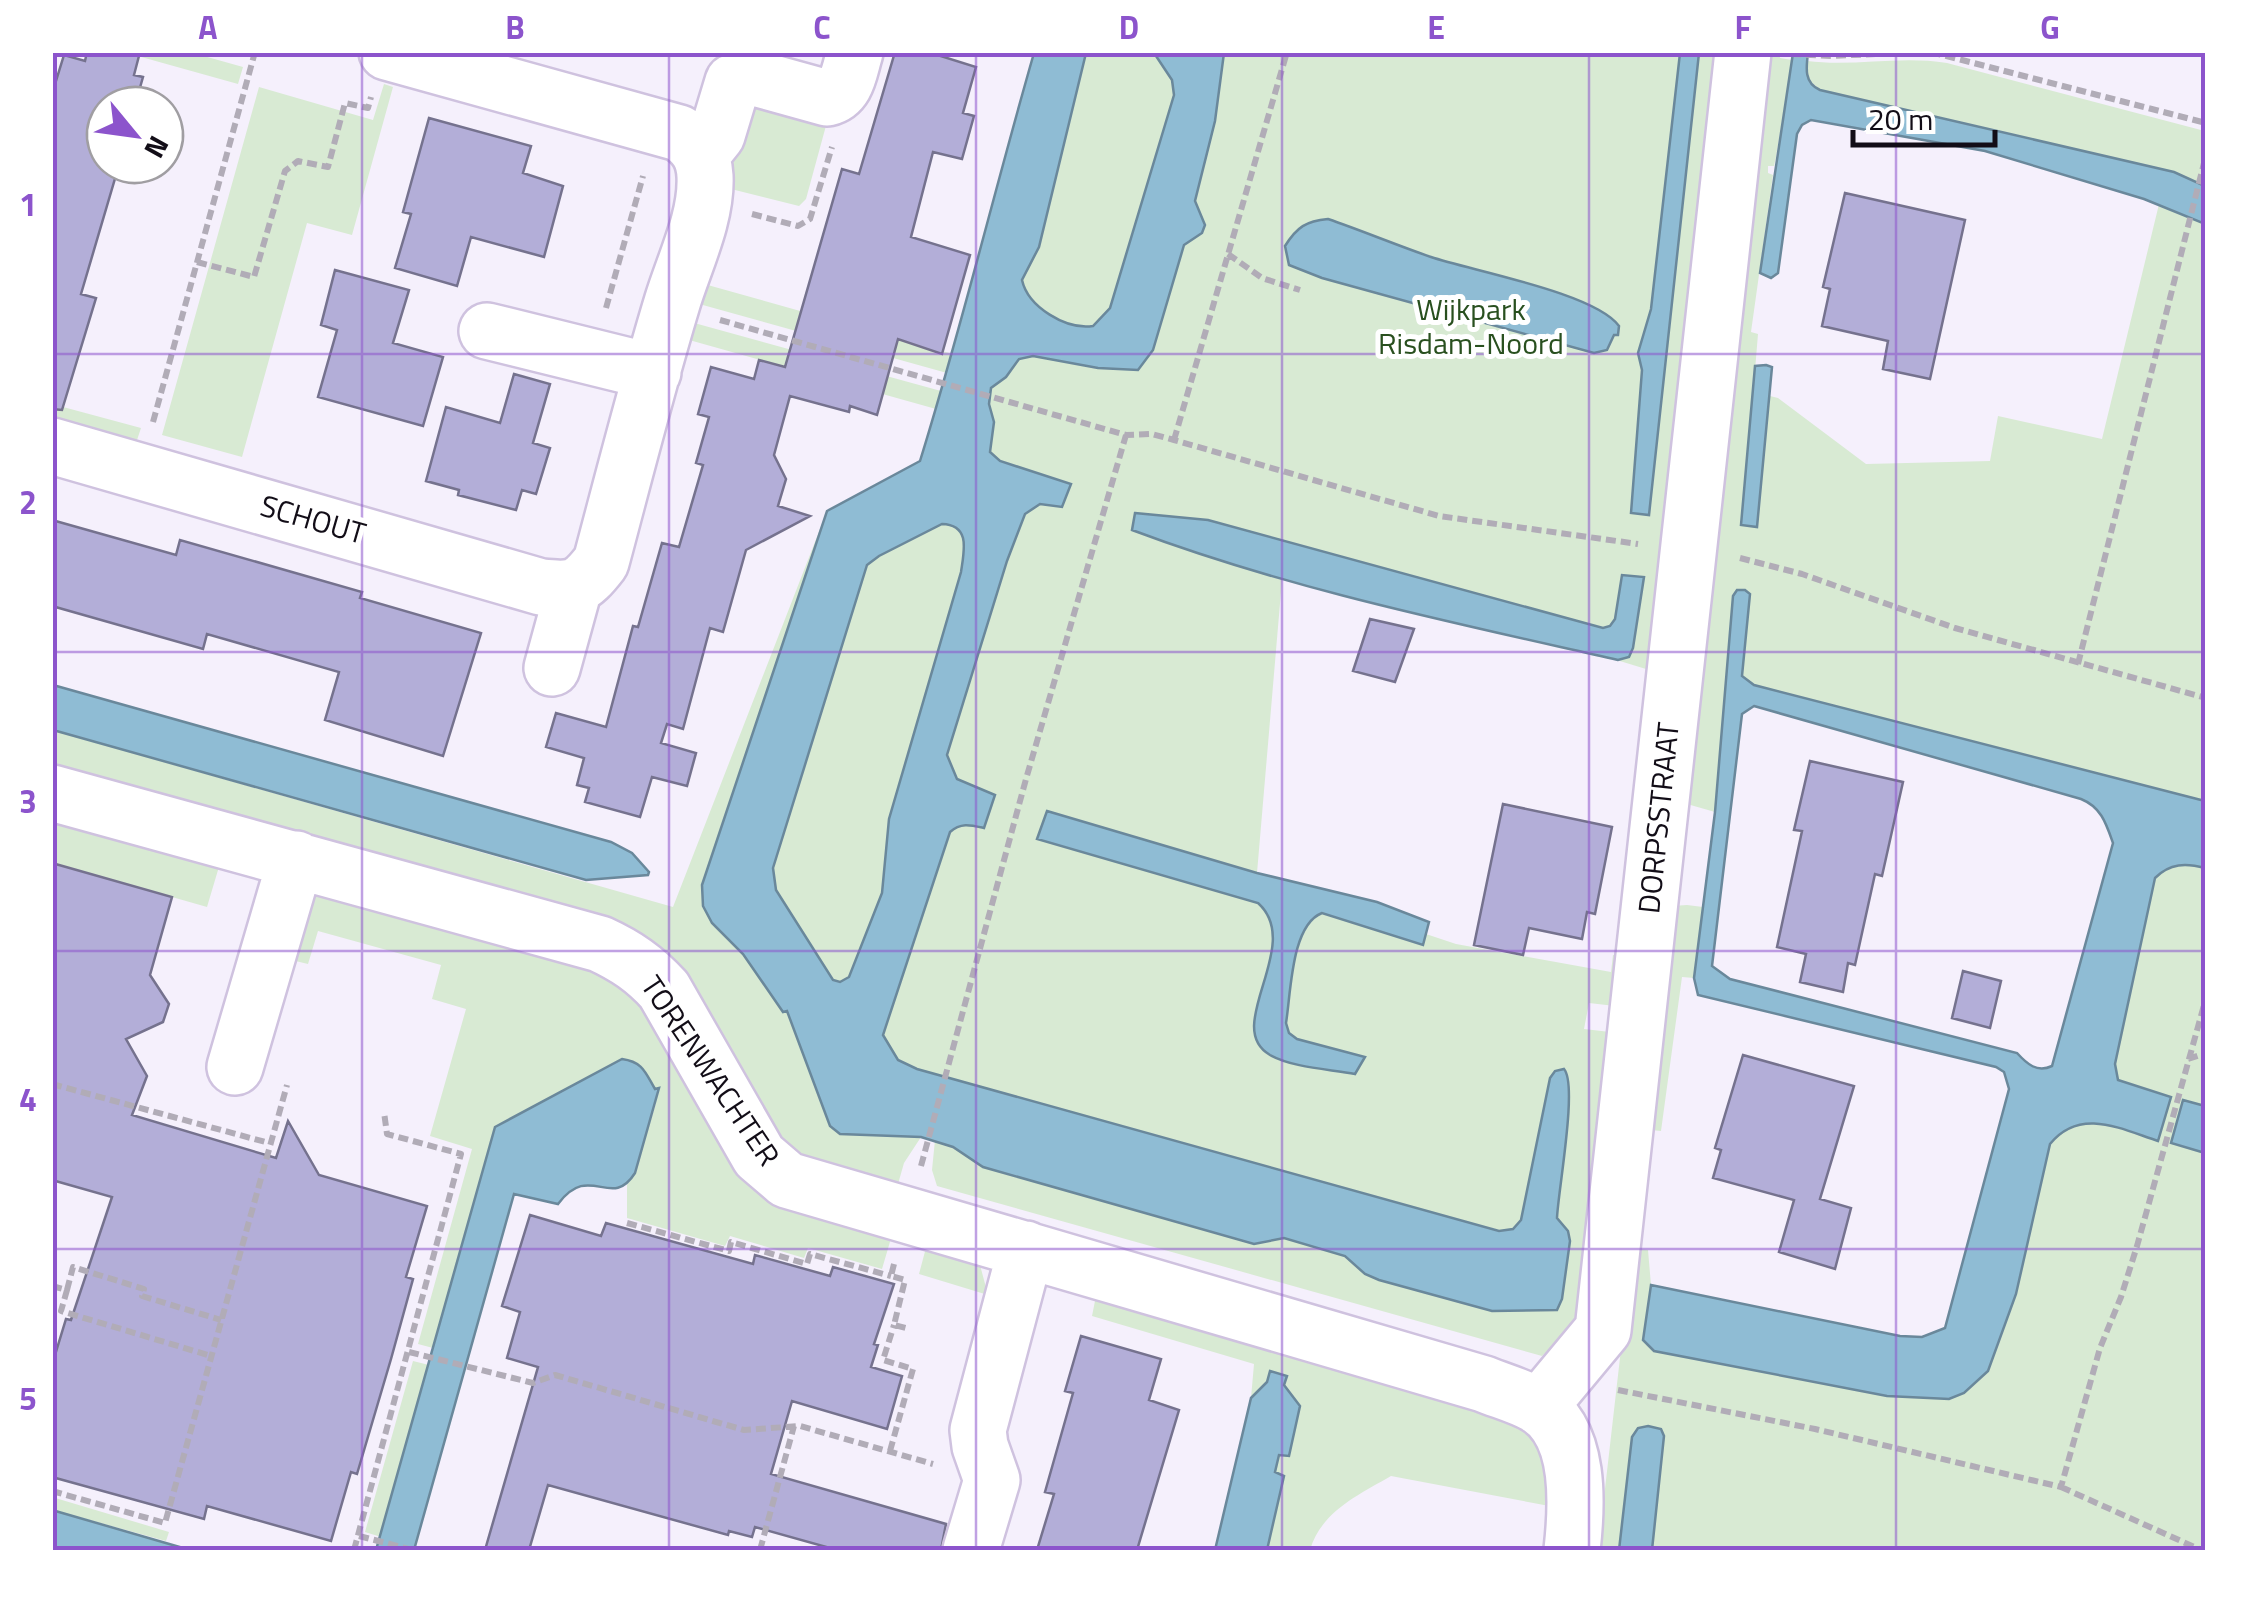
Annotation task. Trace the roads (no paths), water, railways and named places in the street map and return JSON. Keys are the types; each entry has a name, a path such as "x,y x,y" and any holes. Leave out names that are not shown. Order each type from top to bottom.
{"street":[{"name":"DORPSSTRAAT","path":"1552,1393 1603,1330 1742,52"},
{"path":"380,71 687,161"},
{"path":"552,668 574,588 586,582 600,562 663,334 687,161 717,135 728,89 740,79 751,77 827,98 846,74"},
{"path":"487,331 663,334"},
{"name":"SCHOUT","path":"52,446 541,587 574,588"},
{"name":"TORENWACHTER","path":"52,793 600,944 626,956 664,990 759,1156 774,1172 801,1185 1484,1384 1552,1393"},
{"path":"235,1068 296,859"},
{"path":"971,1550 992,1480 978,1430 1026,1250"},
{"path":"1552,1393 1578,1498 1572,1550"}],"water":[{"path":"1034,53 1086,53 1039,247 1022,280 1032,299 1050,315 1082,326 1093,326 1110,308 1174,95 1172,80 1154,53 1224,53 1215,121 1195,201 1205,225 1202,233 1184,245 1153,350 1138,370 1098,368 1033,356 1019,359 1006,377 991,388 989,404 994,422 990,452 1000,461 1071,484 1062,507 1040,504 1025,514 1007,561 947,755 957,779 995,795 984,828 970,825 950,832 883,1035 898,1060 917,1069 1499,1231 1513,1229 1521,1220 1550,1078 1555,1071 1564,1069 1569,1095 1557,1218 1568,1231 1570,1241 1557,1310 1492,1311 1379,1280 1365,1274 1345,1256 1284,1238 1254,1244 983,1167 953,1147 921,1137 840,1134 830,1126 787,1011 783,1012 743,954 712,923 703,906 702,885 827,511 920,461","holes":["942,524 951,525 964,540 961,572 889,819 882,893 849,977 840,982 833,980 776,890 773,868 867,565"]},
{"path":"1680,53 1699,53 1649,515 1631,513 1642,370 1638,353 1651,309"},
{"path":"1793,53 1808,53 1809,79 1820,90 2174,172 2205,186 2205,224 2144,199 1985,151 1811,120 1797,134 1778,273 1771,278 1760,273"},
{"path":"1328,219 1431,257 1532,284 1585,303 1619,326 1618,335 1614,335 1607,350 1594,353 1322,278 1289,265 1285,246 1294,234 1308,223"},
{"path":"1755,366 1772,367 1757,527 1741,525"},
{"path":"1135,513 1208,520 1603,628 1615,619 1622,575 1644,577 1633,648 1629,657 1618,660 1312,587 1132,530"},
{"path":"1737,590 1750,594 1742,676 1754,685 2205,801 2205,868 2178,865 2155,878 2115,1064 2118,1080 2171,1097 2158,1141 2115,1127 2088,1124 2074,1126 2050,1144 2016,1294 1988,1371 1964,1393 1949,1399 1887,1396 1654,1351 1643,1340 1651,1285 1900,1336 1922,1337 1945,1328 2009,1089 2004,1072 1996,1067 1698,995 1694,978 1715,812 1733,596","holes":["1754,706 2081,799 2098,811 2113,843 2052,1066 2037,1068 2017,1053 1730,979 1712,966 1742,714"]},
{"path":"53,685 611,842 632,853 649,872 586,880 53,730"},
{"path":"1047,811 1257,873 1377,902 1429,922 1423,945 1322,913 1304,931 1291,978 1286,1023 1289,1033 1297,1039 1365,1057 1355,1074 1290,1063 1270,1055 1257,1042 1257,1006 1273,941 1270,920 1258,903 1037,839"},
{"path":"622,1059 639,1065 655,1089 659,1088 635,1173 617,1188 580,1186 558,1204 514,1194 414,1550 376,1550 495,1127"},
{"path":"2183,1100 2205,1106 2205,1153 2171,1143"},
{"path":"1270,1371 1287,1376 1284,1385 1300,1406 1289,1456 1279,1455 1275,1472 1284,1476 1267,1550 1215,1550 1251,1398 1267,1382"},
{"path":"1638,1428 1661,1429 1664,1436 1652,1550 1619,1550 1632,1437"},
{"path":"52,1510 190,1550 53,1550"}],"park label":[{"name":"Wijkpark Risdam-Noord","path":"1471,327"}]}
